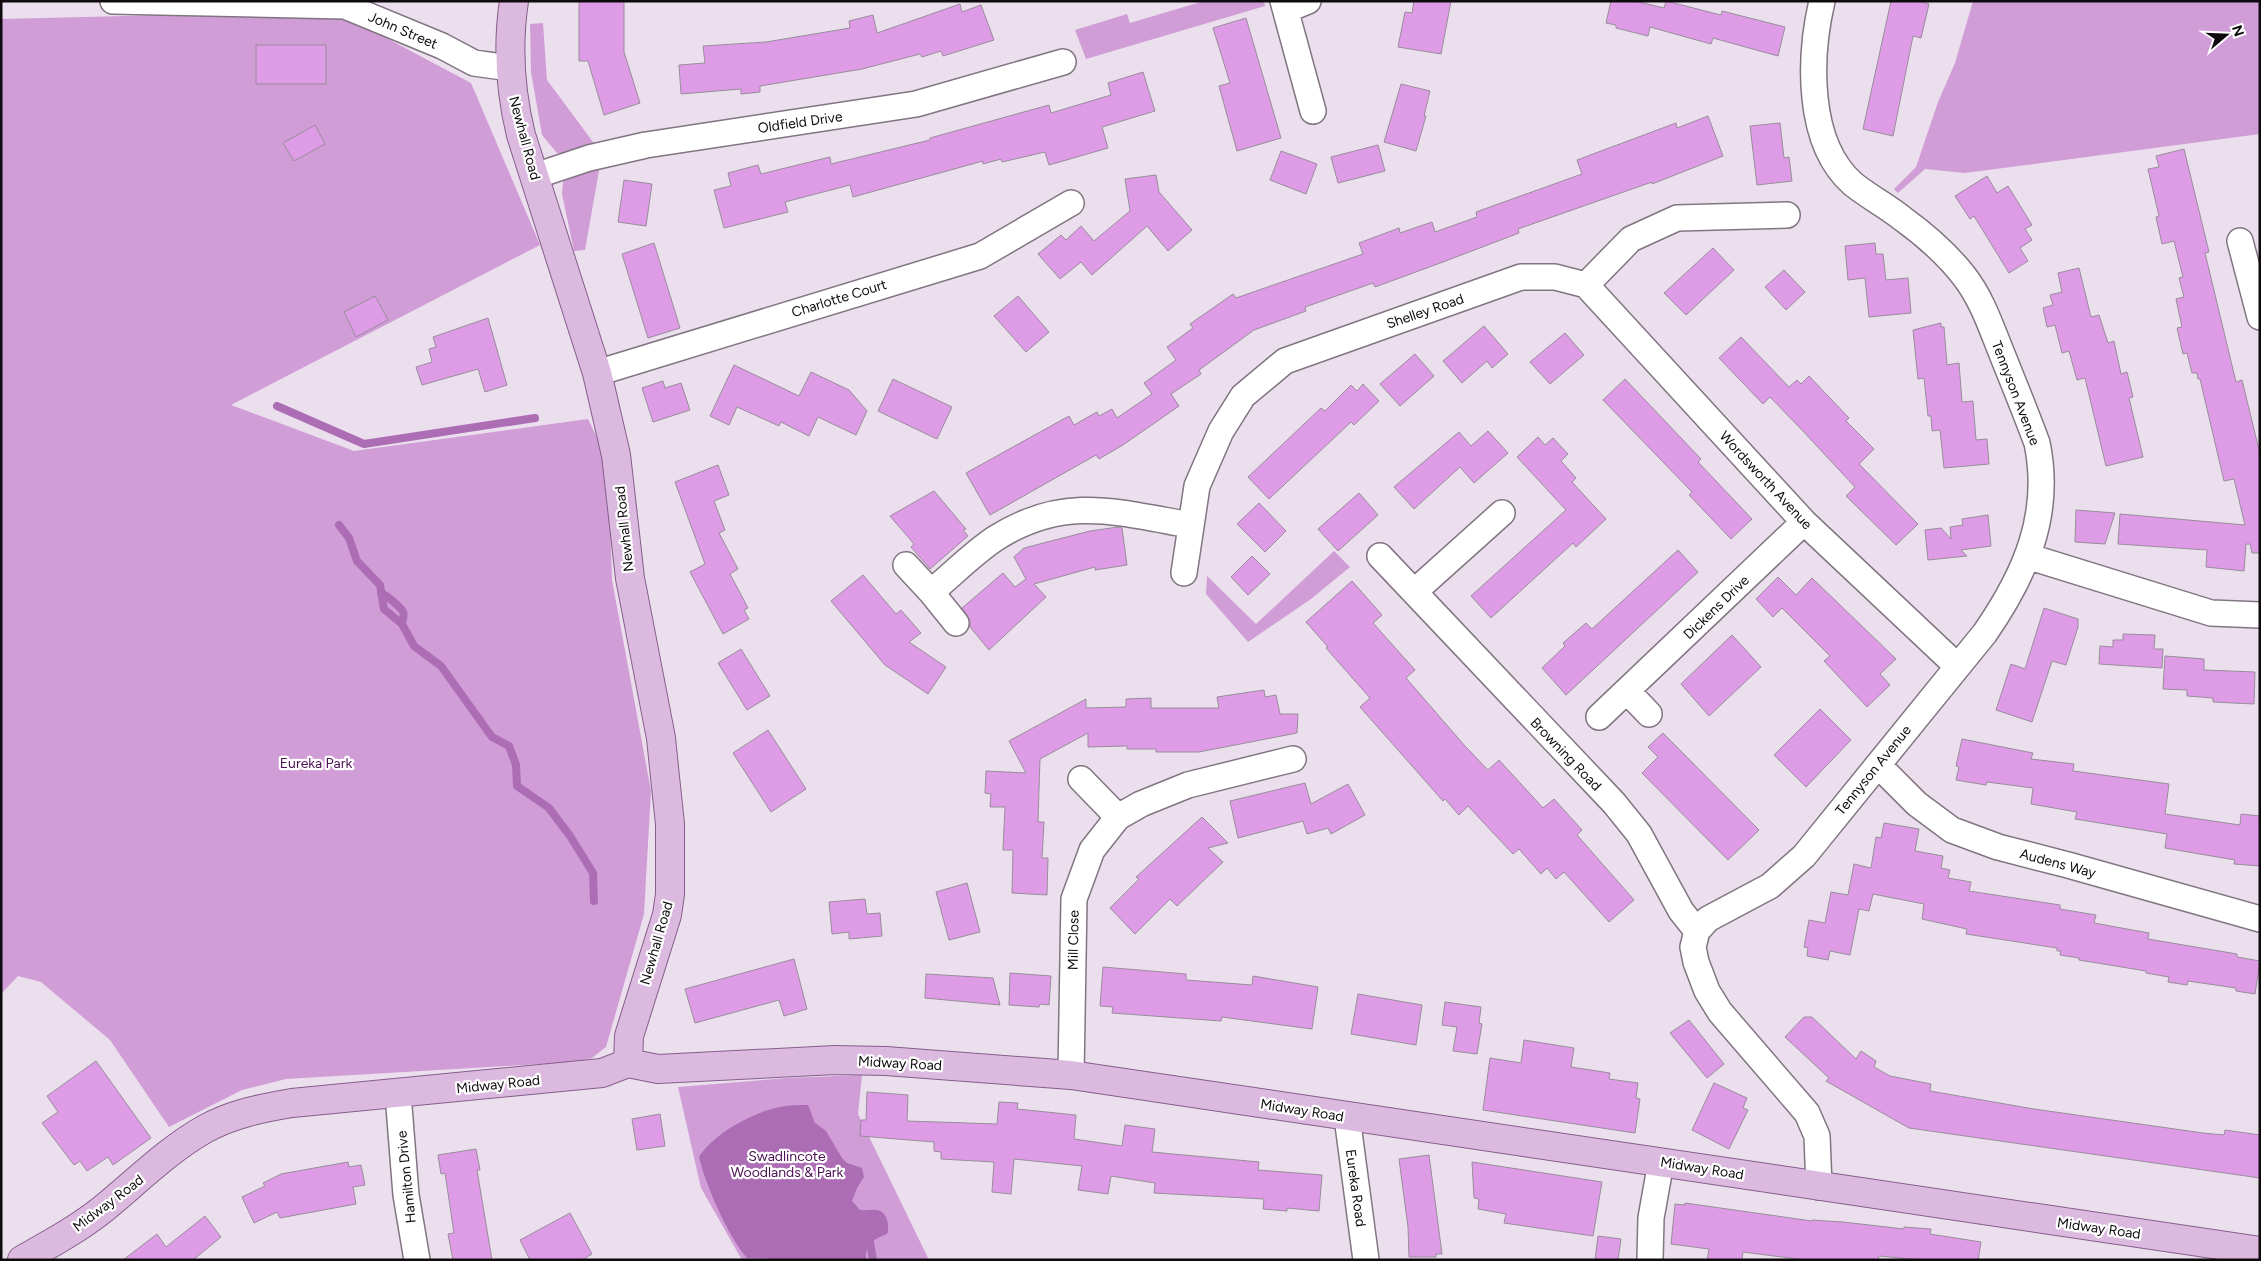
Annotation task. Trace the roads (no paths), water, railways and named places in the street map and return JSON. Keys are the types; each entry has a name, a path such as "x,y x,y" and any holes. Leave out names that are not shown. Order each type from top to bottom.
{"main road":[{"name":"Newhall Road","path":"514,1 510,32 510,68 513,101 521,135 597,373 616,455 630,578 661,738 670,824 670,894 667,915 629,1036 628,1063"},
{"name":"Midway Road","path":"22,1260 86,1221 204,1130 233,1117 259,1109 292,1103 602,1073 628,1063 658,1069 835,1060 886,1061 1071,1075 2260,1251"}],"street":[{"name":"John Street","path":"113,1 345,6 442,46 474,63 510,68"},
{"name":"Tennyson Avenue","path":"1697,931 1708,919 1770,886 1804,856 1985,633 2008,599 2027,556 2039,518 2042,486 2041,464 2025,410 1981,302 1953,262 1926,237 1903,218 1853,184 1837,167 1826,145 1817,117 1815,83 1817,33 1822,1"},
{"path":"1292,4 1313,111"},
{"name":"Oldfield Drive","path":"535,176 589,158 646,145 916,104 1063,62"},
{"name":"Charlotte Court","path":"597,373 980,256 1071,203"},
{"path":"1586,285 1631,239 1677,218 1787,215"},
{"path":"2240,241 2260,317"},
{"name":"Shelley Road","path":"1184,573 1197,486 1221,431 1242,396 1285,361 1521,277 1555,277 1586,285"},
{"name":"Wordsworth Avenue","path":"1586,285 1804,522 1957,666"},
{"path":"932,592 995,539 1045,514 1063,511 1106,510 1190,525"},
{"path":"1414,592 1502,513"},
{"name":"Dickens Drive","path":"1599,717 1804,522"},
{"name":"Browning Road","path":"1380,556 1614,803 1639,834 1681,911 1697,931"},
{"path":"2027,556 2211,613 2260,615"},
{"path":"906,565 932,592 956,623"},
{"path":"1627,691 1648,714"},
{"name":"Mill Close","path":"1071,1075 1074,899 1092,850 1118,817 1140,804 1188,785 1293,759"},
{"name":"Audens Way","path":"1878,765 1917,804 1952,830 1998,847 2260,919"},
{"path":"1081,779 1118,817"},
{"path":"1697,931 1693,947 1696,962 1711,998 1753,1053 1807,1113 1817,1136 1819,1187"},
{"name":"Hamilton Drive","path":"398,1094 406,1195 418,1260"},
{"name":"Eureka Road","path":"1347,1117 1366,1260"},
{"path":"1650,1260 1651,1218 1661,1162"}],"waterway":[{"path":"277,406 364,444 535,418"},
{"path":"339,525 349,538 357,561 380,585 384,609 402,624 414,646 441,666 492,737 509,746 516,765 517,786 549,808 570,836 593,873 594,901"},
{"path":"381,593 402,610 404,613 402,624"},
{"path":"870,1242 873,1260"}],"park label":[{"name":"Eureka Park","path":"316,763"},
{"name":"Swadlincote Woodlands & Park","path":"787,1164"}]}
